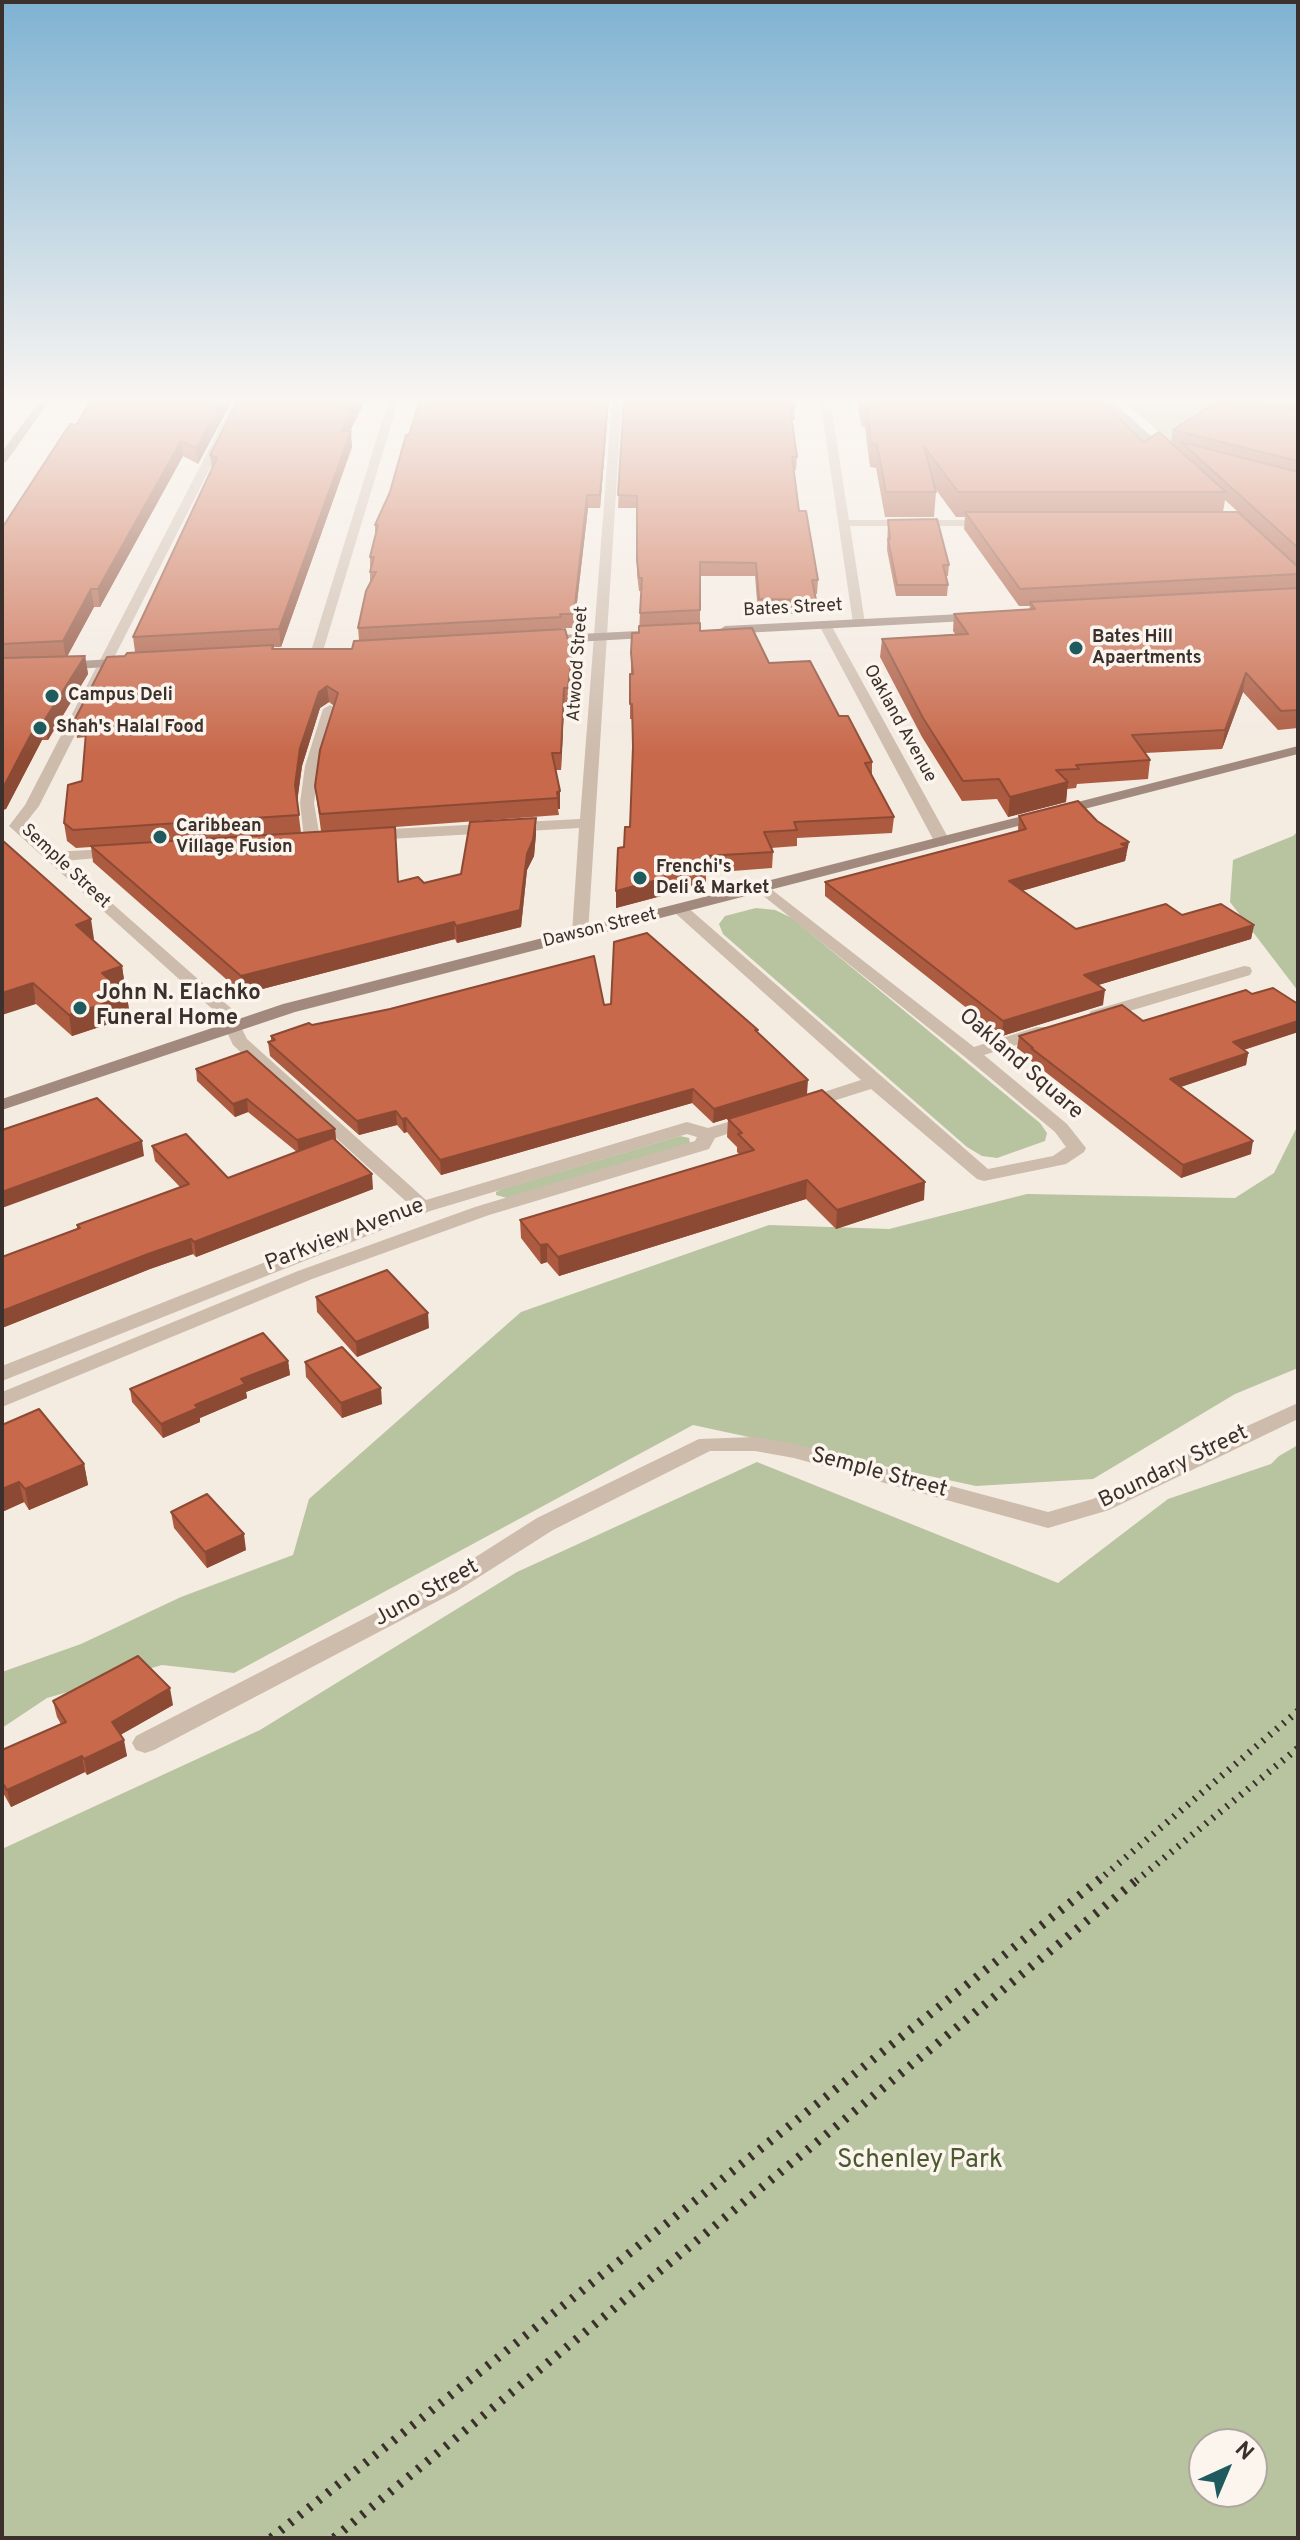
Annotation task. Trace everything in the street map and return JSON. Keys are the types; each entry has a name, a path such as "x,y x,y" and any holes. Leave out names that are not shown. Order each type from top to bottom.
{"street":[{"name":"Semple Street","path":"180,518 32,806 9,826 52,857 226,1013 239,1041 423,1207"},
{"path":"317,651 358,518"},
{"name":"Atwood Street","path":"580,933 608,518"},
{"path":"842,518 859,623"},
{"path":"843,523 1007,523"},
{"name":"Bates Street","path":"714,631 989,617"},
{"name":"Oakland Avenue","path":"825,625 942,841"},
{"path":"519,641 667,633"},
{"path":"301,652 332,651"},
{"path":"50,667 146,661"},
{"path":"312,838 307,803 312,766 330,709"},
{"name":"Dawson Street","path":"2,1105 289,1008 1298,750"},
{"path":"360,835 586,823"},
{"path":"52,857 140,849"},
{"name":"Oakland Square","path":"680,909 874,1082 984,1175 1059,1160 1077,1148 1061,1128 971,1053 762,887"},
{"path":"971,1053 1244,971"},
{"path":"790,1108 874,1082"},
{"name":"Parkview Avenue","path":"2,1374 423,1207 687,1128 708,1134 763,1117"},
{"name":"Parkview Avenue","path":"2,1400 305,1275 482,1211 702,1145 708,1134"},
{"name":"Boundary Street","path":"1048,1520 1101,1505 1298,1410"},
{"name":"Semple Street","path":"707,1444 755,1444 794,1451 1048,1520"},
{"name":"Juno Street","path":"145,1743 449,1585 545,1524 707,1444"}],"green space":[{"path":"1298,831 1298,991 1230,902 1233,860 1293,836"},
{"path":"756,908 775,910 792,918 1040,1123 1047,1133 1045,1141 997,1158 982,1156 967,1147 723,934 719,924 725,916"},
{"path":"1298,1125 1298,1368 1235,1394 1093,1479 976,1486 693,1425 234,1673 162,1665 47,1698 2,1728 2,1672 81,1644 181,1597 293,1555 309,1499 521,1312 769,1225 889,1229 1027,1194 1235,1198 1274,1173"},
{"path":"680,1136 689,1138 690,1143 507,1198 496,1195 502,1189"},
{"name":"Schenley Park","path":"1298,1445 1298,2538 2,2538 2,1849 260,1730 517,1572 757,1462 1058,1583 1168,1499 1271,1464"}],"building":[{"path":"9,518 138,518 98,589 91,589 63,641 2,644 2,528"},
{"path":"189,518 320,518 279,629 133,637"},
{"path":"378,518 585,518 574,614 358,628 366,591 376,572 370,572 374,557 370,557 378,525 375,525"},
{"path":"637,518 807,518 818,580 812,580 816,600 759,599 756,563 700,562 700,610 640,613 642,578 639,578"},
{"path":"969,518 1244,518 1298,567 1298,574 1020,589"},
{"path":"1264,518 1298,518 1298,548"},
{"path":"937,519 949,565 943,565 948,585 897,585 888,539 888,520"},
{"path":"1298,588 1298,710 1281,711 1246,673 1225,730 1132,735 1150,760 1076,765 1079,769 1056,770 1068,782 1010,797 999,779 963,781 923,718 882,639 968,634 954,614 1035,609 1030,602"},
{"path":"700,623 700,631 752,628 769,663 810,661 839,716 848,716 872,762 865,763 894,817 794,822 797,830 764,832 773,852 706,856 706,866 698,865 698,870 665,870 665,878 616,891 618,848 624,847 625,827 630,827 632,633 639,633 639,626"},
{"path":"565,629 572,654 568,688 564,688 561,753 552,753 560,791 557,792 558,798 320,814 315,786 320,750 338,693 327,686 319,692 300,748 295,785 299,815 73,830 64,823 68,785 82,781 87,720 74,721 107,657 125,656 127,653 273,645 272,649 352,649 354,641"},
{"path":"85,656 44,721 38,721 2,790 2,658"},
{"path":"1078,801 1097,821 1129,842 1121,844 1127,847 1009,881 1076,929 1166,904 1182,915 1221,904 1254,925 1084,975 1105,990 1003,1021 825,882 1026,829 1019,816"},
{"path":"536,818 533,840 527,854 520,910 456,926 454,922 241,976 91,846 395,827 398,882 418,877 424,883 461,874 470,822"},
{"path":"2,840 91,919 76,925 122,966 102,973 127,996 69,1015 33,983 2,993"},
{"path":"647,933 758,1030 755,1030 808,1080 714,1109 693,1089 440,1160 406,1118 402,1119 396,1111 357,1121 268,1042 275,1040 271,1036 309,1023 312,1025 390,1009 594,956 604,1005 611,1004 614,942"},
{"path":"1273,988 1298,1004 1298,1021 1233,1042 1248,1053 1170,1079 1253,1141 1183,1165 1019,1036 1122,1005 1143,1021 1246,990 1252,994"},
{"path":"247,1051 335,1129 297,1140 247,1099 233,1104 196,1069"},
{"path":"822,1090 925,1182 837,1210 807,1180 558,1257 547,1244 540,1245 520,1220 754,1150 728,1119"},
{"path":"97,1098 142,1141 2,1192 2,1130"},
{"path":"186,1134 228,1178 333,1138 372,1174 194,1242 191,1239 148,1254 2,1311 2,1257 80,1228 77,1225 189,1184 152,1146"},
{"path":"387,1270 428,1313 356,1342 316,1297"},
{"path":"263,1333 288,1361 241,1379 245,1384 195,1405 198,1408 161,1424 130,1389"},
{"path":"342,1347 381,1388 341,1403 305,1362"},
{"path":"39,1409 84,1464 25,1489 19,1482 2,1489 2,1425"},
{"path":"207,1494 244,1534 205,1552 171,1512"},
{"path":"138,1656 170,1688 112,1722 124,1740 7,1790 2,1782 2,1750 66,1722 53,1701"}],"railway":[{"path":"1098,1881 1298,1711"},
{"path":"1136,1881 1298,1748"},
{"path":"271,2538 1100,1879"},
{"path":"334,2538 1138,1879"}],"place":[{"name":"Bates Hill Apaertments","path":"1076,648"},
{"name":"Campus Deli","path":"52,696"},
{"name":"Shah's Halal Food","path":"40,728"},
{"name":"Caribbean Village Fusion","path":"160,837"},
{"name":"Frenchi's Deli & Market","path":"640,878"},
{"name":"John N. Elachko Funeral Home","path":"80,1008"}]}
